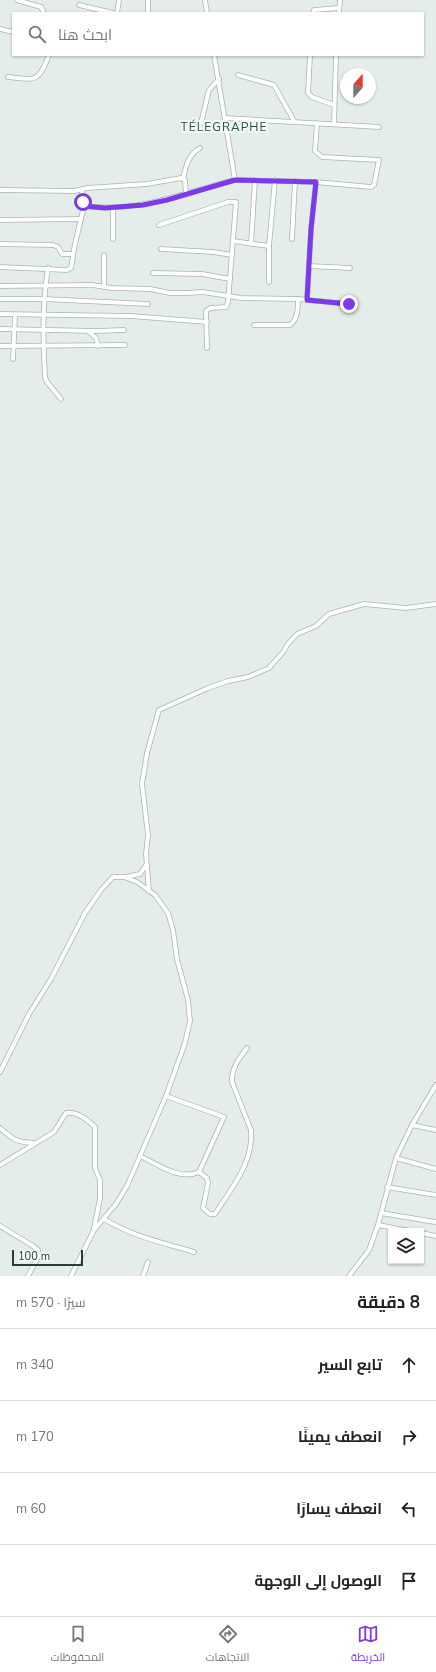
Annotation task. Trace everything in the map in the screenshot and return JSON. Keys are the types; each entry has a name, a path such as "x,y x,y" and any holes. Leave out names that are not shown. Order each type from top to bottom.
{"street":[{"path":"17,0 41,7 44,12"},
{"path":"117,12 118,0"},
{"path":"148,0 148,12"},
{"path":"205,0 207,12"},
{"path":"339,12 340,0"},
{"path":"79,5 109,12"},
{"path":"313,12 314,10 318,9 339,8"},
{"path":"0,29 12,32"},
{"path":"8,77 31,80 36,78 45,66 49,56"},
{"path":"214,56 235,180"},
{"path":"310,56 308,93 312,97 334,105"},
{"path":"334,124 336,56"},
{"path":"238,75 274,85 294,122"},
{"path":"201,123 210,90 219,79"},
{"path":"225,118 379,127"},
{"path":"84,206 113,208 143,205 235,180 316,182 371,187 376,183 379,160 322,157 315,151 317,123"},
{"path":"186,194 183,179 190,157 200,148"},
{"path":"0,190 82,190 183,179"},
{"path":"251,244 255,180"},
{"path":"268,282 269,246 275,180"},
{"path":"292,239 295,181"},
{"path":"307,300 311,229 316,182"},
{"path":"0,267 70,269 72,266 73,254 84,206 82,190"},
{"path":"159,225 208,208 235,201 236,206 229,296 226,308 208,309 206,311 207,348"},
{"path":"113,208 113,239"},
{"path":"0,220 81,219"},
{"path":"233,241 269,246"},
{"path":"0,244 53,245 58,247 62,254 73,254"},
{"path":"161,249 213,252 232,255"},
{"path":"104,255 104,287"},
{"path":"309,266 350,268"},
{"path":"48,268 42,330 45,377 47,382 61,399"},
{"path":"153,274 202,274 230,279"},
{"path":"0,286 46,284 60,286 87,285 150,289 170,293 203,292 229,296 298,299 349,304"},
{"path":"0,299 44,299 148,304"},
{"path":"254,325 292,324 296,316 298,299"},
{"path":"0,314 131,316 207,322"},
{"path":"13,359 15,315"},
{"path":"0,329 89,331 124,330"},
{"path":"89,331 96,338 98,346"},
{"path":"0,346 43,344 98,346 125,345"},
{"path":"149,891 146,865 148,835 142,784 147,753 159,710 208,688 228,681 248,677 269,668 284,651 287,644 297,634 316,626 329,614 364,604 406,608 436,604"},
{"path":"0,1072 29,1014 51,979 85,913 101,890 113,877 124,877 140,874 146,865"},
{"path":"70,1276 94,1230 116,1204 127,1186 166,1096 185,1043 190,1022 188,1000 177,959 173,930 168,913 155,895 137,882 124,877"},
{"path":"140,1156 182,1175 199,1172 207,1178 208,1183 203,1208 210,1214 215,1214 241,1175 250,1149 252,1138 251,1130 231,1077 233,1070 247,1048"},
{"path":"349,1276 369,1250 378,1225 396,1158 412,1125 436,1086"},
{"path":"166,1096 224,1117 199,1172"},
{"path":"0,1165 54,1132 66,1113 71,1112 88,1120 95,1127 94,1168 100,1180 100,1198 94,1230"},
{"path":"412,1125 436,1130"},
{"path":"0,1128 11,1138 19,1142 36,1143"},
{"path":"396,1158 436,1169"},
{"path":"388,1187 436,1195"},
{"path":"381,1213 435,1222"},
{"path":"104,1219 122,1230 145,1239 194,1252"},
{"path":"378,1225 394,1228"},
{"path":"0,1226 38,1250 39,1255 28,1276"},
{"path":"424,1234 436,1236"},
{"path":"143,1276 148,1262"}],"district":[{"name":"TÉLEGRAPHE","path":"224,127"}],"route":[{"path":"83,202 84,206 97,208 143,205 167,200 235,180 316,182 311,229 307,300 349,304"}]}
